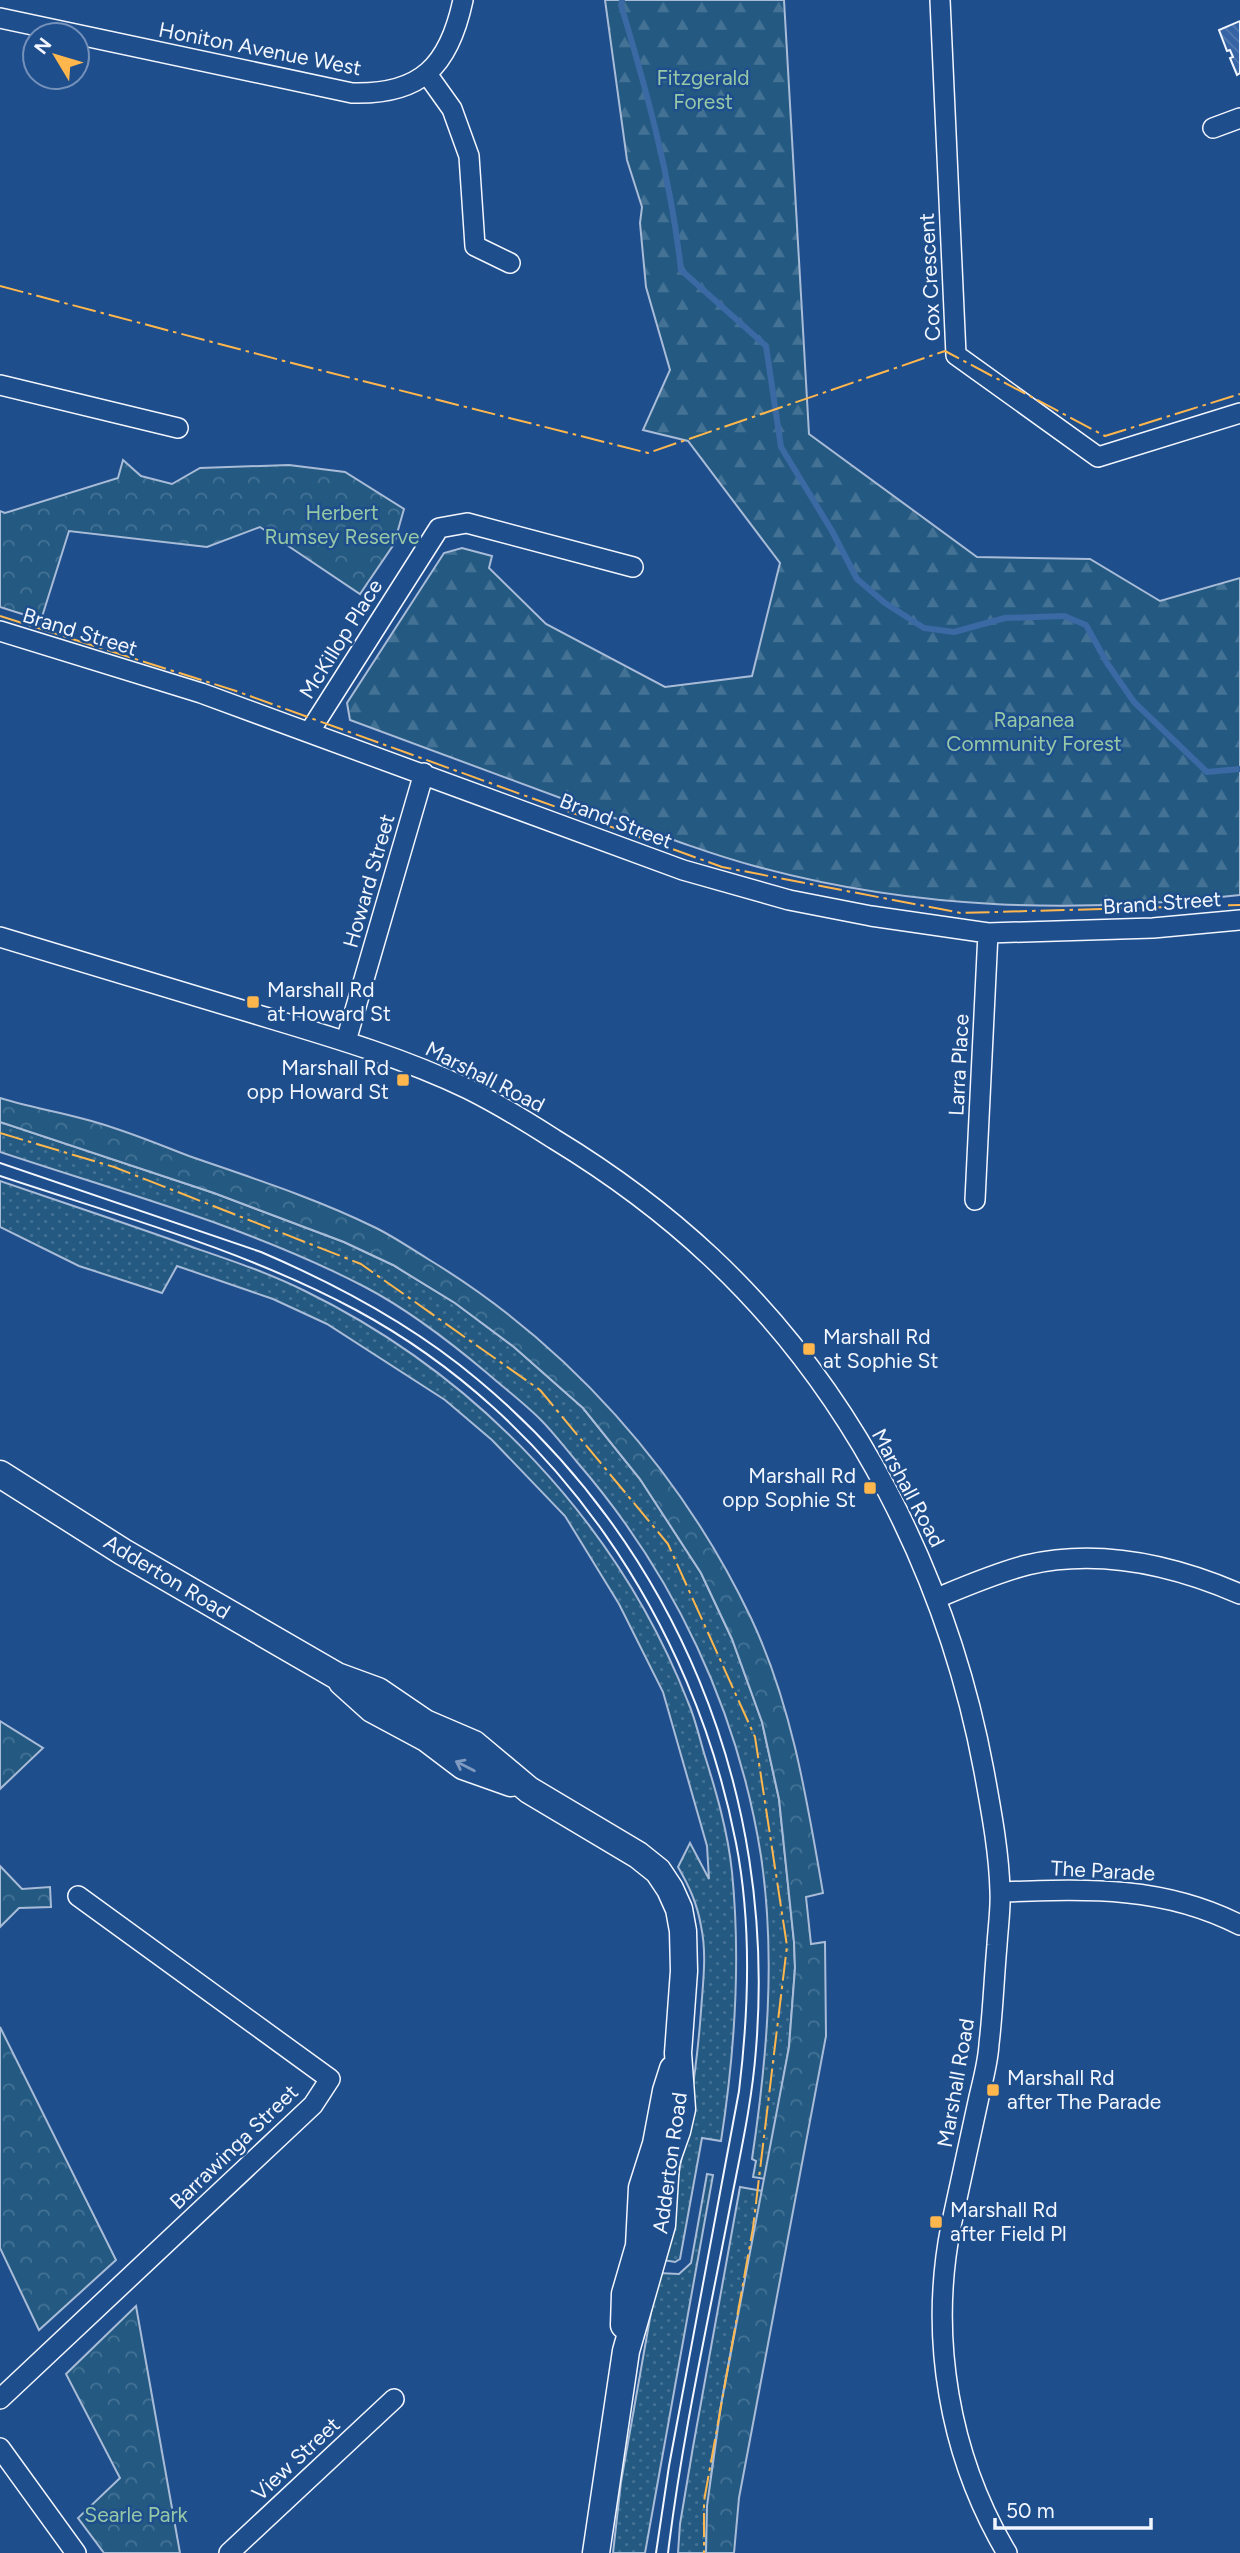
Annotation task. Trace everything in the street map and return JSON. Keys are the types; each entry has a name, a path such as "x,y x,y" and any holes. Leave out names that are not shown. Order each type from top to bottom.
{"main road":[{"name":"Adderton Road","path":"0,1474 124,1552 337,1676 363,1703 426,1738 463,1766 529,1790 638,1855 658,1871 670,1889 679,1909 683,1944 684,1971 678,2053 681,2109 677,2131 666,2162 662,2225 626,2351 596,2553"}],"street":[{"name":"Honiton Avenue West","path":"0,18 352,93 385,93 404,87 427,74 443,58 463,0"},
{"name":"Cox Crescent","path":"940,0 956,355 1098,457 1240,412"},
{"path":"427,74 452,108 469,156 475,246 510,263"},
{"path":"1213,128 1240,118"},
{"path":"0,385 178,428"},
{"name":"McKillop Place","path":"310,731 439,528 467,523 633,567"},
{"name":"Brand Street","path":"0,631 201,693 715,880 789,900 871,916 988,933 1153,928 1240,920"},
{"name":"Howard Street","path":"346,1041 424,773"},
{"name":"Larra Place","path":"975,1199 988,933"},
{"name":"Marshall Road","path":"0,937 346,1041 469,1090 521,1118 625,1185 717,1262 778,1328 825,1388 879,1475 937,1598 977,1736 992,1818 1000,1892 989,2051 950,2231 943,2288 942,2325 943,2360 962,2452 978,2497 1007,2553"},
{"path":"937,1598 1000,1573 1029,1565 1065,1560 1104,1559 1165,1567 1202,1578 1240,1594"},
{"name":"The Parade","path":"1000,1892 1092,1889 1134,1892 1184,1902 1240,1925"},
{"name":"Barrawinga Street","path":"0,2399 313,2105 330,2080 78,1896"},
{"name":"View Street","path":"229,2553 394,2399"},
{"path":"0,2448 76,2553"}],"green space":[{"name":"Rapanea Community Forest","path":"605,0 784,0 809,434 977,557 1090,559 1160,601 1240,578 1240,895 1118,905 1058,906 937,900 818,881 695,848 350,720 347,703 444,553 462,548 492,556 489,568 546,624 665,687 752,676 780,563 688,441 643,430 670,370 646,287 640,223 642,207 627,160"},
{"name":"Herbert Rumsey Reserve","path":"123,460 141,476 172,484 200,468 289,465 345,472 404,509 394,544 360,594 260,527 207,547 69,531 41,620 0,607 0,511 5,513 118,478"},
{"path":"0,1098 111,1127 329,1207 388,1234 479,1293 527,1330 573,1371 655,1462 691,1512 723,1564 751,1618 788,1719 811,1823 823,1893 806,1897 811,1944 825,1942 826,2036 739,2498 734,2553 706,2553 707,2506 721,2405 789,2047 795,1968 779,1799 762,1722 732,1639 701,1573 640,1479 583,1408 514,1347 455,1303 393,1265 344,1242 214,1193 0,1122"},
{"path":"0,1122 214,1193 344,1242 393,1265 455,1303 514,1347 583,1408 640,1479 701,1573 732,1639 762,1722 779,1799 795,1968 789,2047 766,2179 753,2177 756,2161 752,2159 762,2084 769,1970 766,1894 750,1802 736,1749 697,1646 672,1597 612,1505 534,1413 458,1349 397,1306 365,1287 277,1246 0,1152"},
{"path":"0,1181 235,1262 305,1291 368,1325 428,1365 483,1411 535,1461 581,1515 623,1574 658,1636 697,1727 728,1842 735,1906 733,2040 721,2141 702,2138 680,2259 675,2262 663,2260 695,2074 704,1958 697,1910 678,1867 690,1843 709,1879 707,1846 663,1692 619,1604 565,1516 492,1440 445,1400 327,1324 273,1299 177,1266 162,1293 79,1266 0,1227"},
{"path":"0,1721 43,1748 0,1789"},
{"path":"0,1866 22,1889 50,1887 51,1907 19,1908 0,1927"},
{"path":"0,2027 116,2260 39,2330 0,2248"},
{"path":"707,2174 713,2175 645,2553 613,2553 621,2482 658,2273 679,2274 691,2263"},
{"path":"740,2187 763,2191 719,2416 708,2507 706,2553 678,2553 693,2447"},
{"name":"Searle Park","path":"136,2306 180,2553 104,2553 78,2518 120,2478 66,2374"}],"building":[{"path":"1240,21 1240,73 1237,75 1230,58 1233,57 1230,50 1227,51 1219,30"}],"waterway":[{"path":"622,0 621,5 649,103 664,169 681,270 766,346 781,447 832,531 857,579 885,603 924,628 954,632 1005,618 1064,616 1086,625 1107,663 1134,702 1207,772 1240,769"}],"tram line":[{"path":"0,1163 261,1252 374,1308 453,1359 547,1445 608,1517 658,1596 699,1680 729,1768 749,1860 758,1953 756,2049 752,2089 688,2423 668,2553"},
{"path":"0,1176 181,1236 270,1269 356,1310 428,1355 494,1408 553,1468 605,1534 650,1606 687,1682 716,1761 736,1843 745,1904 747,1998 739,2091 669,2466 656,2553"}],"power":[{"path":"0,286 648,453 945,351 1105,436 1240,394"},
{"path":"0,616 236,691 722,867 961,913 1240,905"},
{"path":"0,1133 114,1167 361,1264 540,1390 668,1544 755,1737 787,1946 753,2228 704,2501 704,2553"}],"place":[{"name":"Marshall Rd at Howard St","path":"253,1002"},
{"name":"Marshall Rd opp Howard St","path":"403,1080"},
{"name":"Marshall Rd at Sophie St","path":"809,1349"},
{"name":"Marshall Rd opp Sophie St","path":"870,1488"},
{"name":"Marshall Rd after The Parade","path":"993,2090"},
{"name":"Marshall Rd after Field Pl","path":"936,2222"}],"park label":[{"name":"Fitzgerald Forest","path":"703,90"}]}
